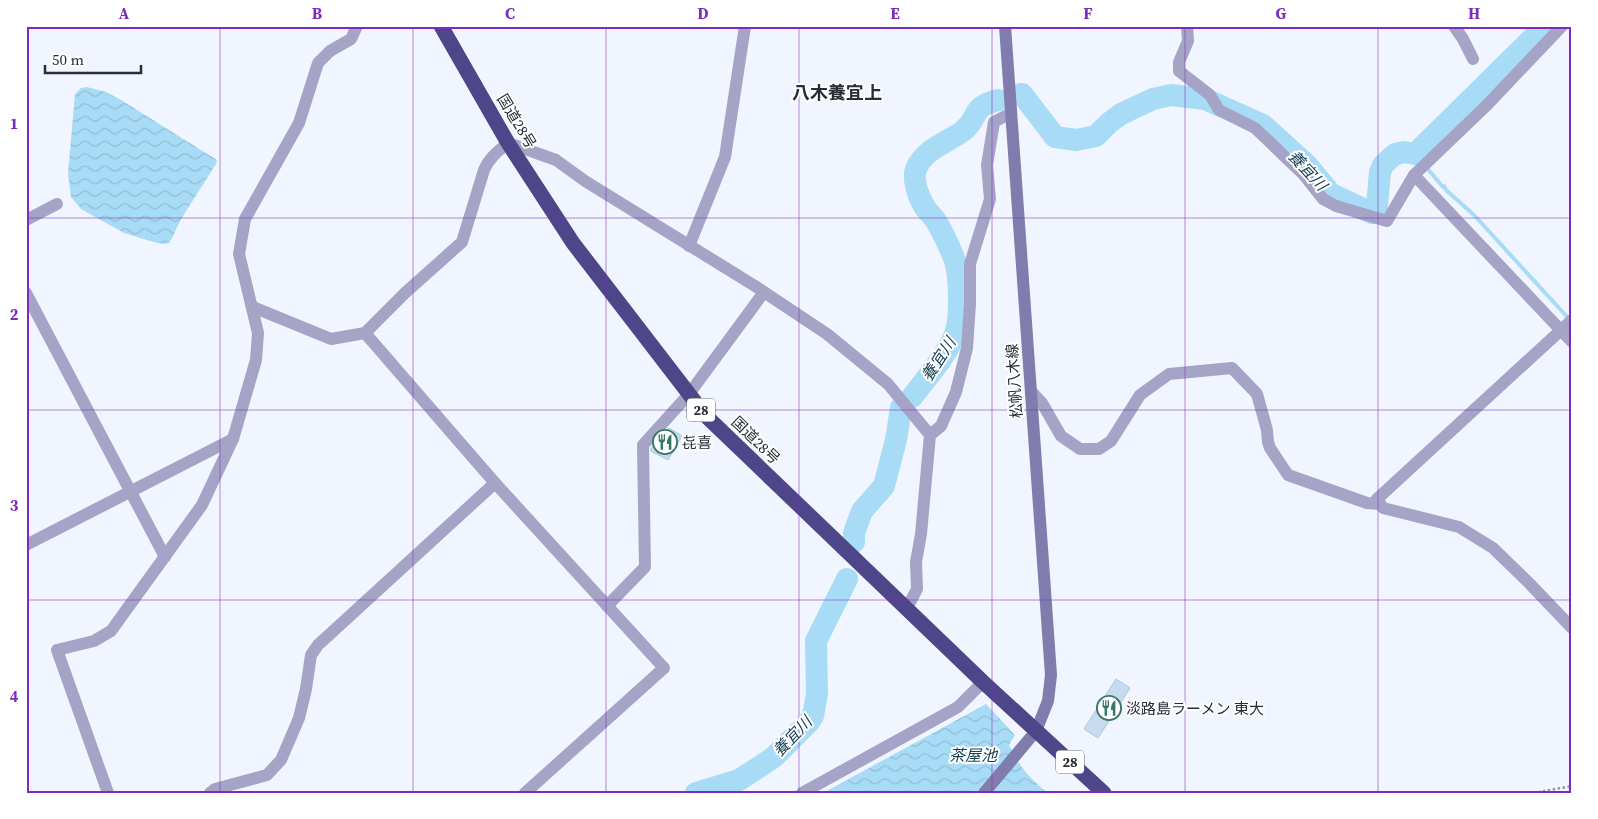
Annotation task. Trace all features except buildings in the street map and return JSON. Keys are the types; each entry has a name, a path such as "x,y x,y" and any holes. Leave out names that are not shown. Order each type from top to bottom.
{"highway":[{"name":"国道28号","path":"441,26 508,143 573,243 706,416 984,682 1104,793"}],"main road":[{"name":"松帆八木線","path":"984,793 1036,731 1048,701 1051,675 1005,26"}],"street":[{"path":"108,793 57,650 94,641 111,632 202,505 233,439 256,360 258,333 239,254 245,219 299,123 318,63 330,52 351,39 357,26"},
{"path":"689,246 725,157 745,26"},
{"path":"1187,26 1188,41 1179,62 1179,71 1210,95 1219,110 1255,128 1304,175 1323,199 1336,206 1387,222 1416,173 1486,106 1562,26"},
{"path":"1454,26 1473,59"},
{"path":"930,435 941,426 956,392 967,348 970,264 990,199 987,165 994,122 1010,113"},
{"path":"253,308 331,339 365,333 405,293 462,242 478,185 488,161 508,143 556,160 585,181 764,292 827,334 888,384 930,435 921,534 916,562 917,589 907,608"},
{"path":"1416,173 1566,326 1572,342"},
{"path":"26,220 57,204"},
{"path":"607,606 645,567 643,445 689,394 764,292"},
{"path":"26,293 165,557"},
{"path":"1566,326 1377,499 1383,508 1459,527 1493,548 1572,628"},
{"path":"365,333 495,483 664,668 525,793"},
{"path":"1031,391 1042,403 1062,436 1080,449 1099,450 1111,441 1140,395 1169,374 1232,368 1257,394 1270,448 1288,475 1367,504 1380,504"},
{"path":"26,546 233,439"},
{"path":"210,793 215,789 267,775 281,760 299,718 311,655 318,644 495,483"},
{"path":"802,793 958,707 984,682"}],"path":[{"path":"1533,793 1572,786"}],"water":[{"path":"87,87 106,92 121,100 217,160 181,219 169,243 163,244 124,233 81,209 71,197 68,173 75,94 81,88"},
{"name":"茶屋池","path":"986,704 1015,735 1009,745 1021,766 1048,793 823,793"}],"waterway":[{"name":"養宜川","path":"1021,94 1055,137 1076,140 1096,136 1121,114 1153,99 1171,95 1205,99 1263,125 1308,166 1331,194 1372,213 1377,206 1380,172 1383,165 1395,154 1404,152 1415,154 1545,26"},
{"name":"養宜川","path":"912,397 947,351 957,327 959,308 959,285 954,258 939,225 921,200 915,178 916,169 930,151 963,131 979,109 998,100"},
{"path":"1415,154 1443,187 1474,215 1570,320"},
{"name":"養宜川","path":"854,542 854,533 862,511 884,486 896,440 901,408"},
{"name":"養宜川","path":"696,793 739,780 756,769 774,757 813,716 817,694 816,641 847,579"}],"place":[{"name":"㐂喜","path":"665,442"},
{"name":"淡路島ラーメン 東大","path":"1109,708"}],"district":[{"name":"八木養宜上","path":"837,92"}]}
